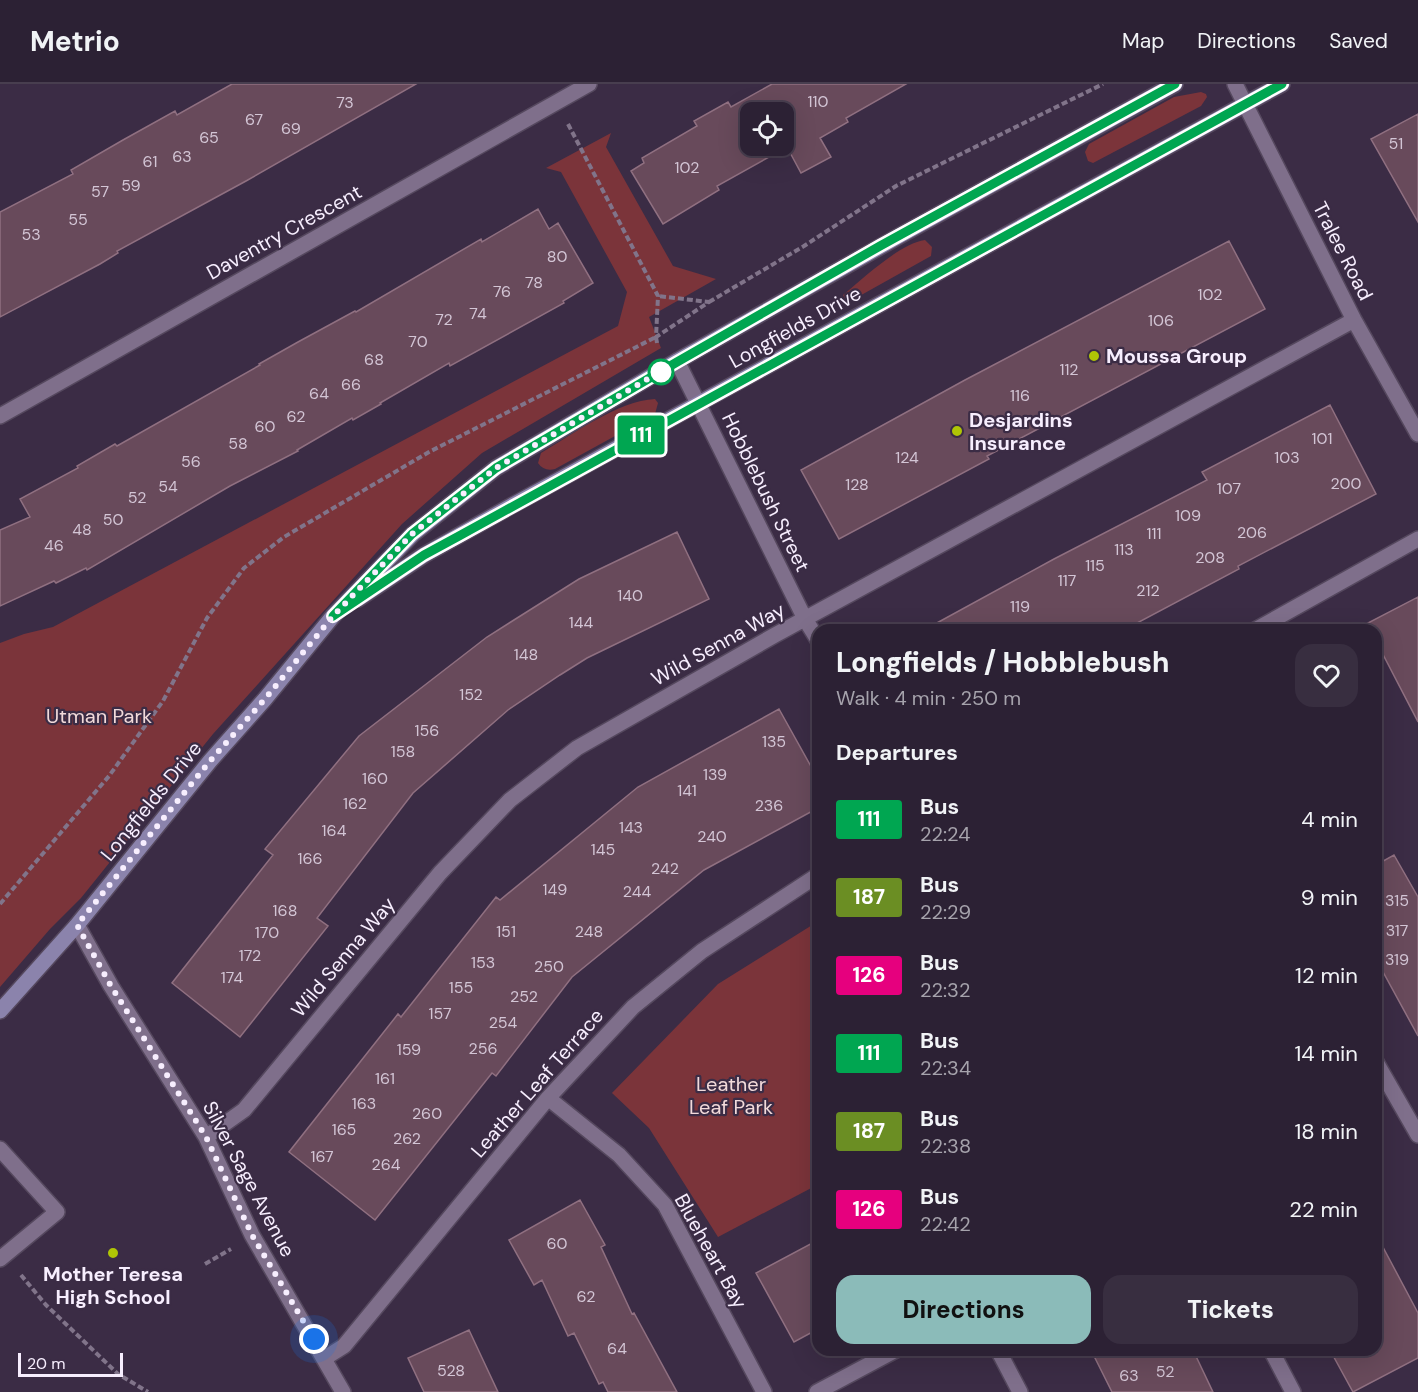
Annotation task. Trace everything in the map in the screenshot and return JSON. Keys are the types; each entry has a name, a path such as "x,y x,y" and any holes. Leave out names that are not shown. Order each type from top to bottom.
{"street":[{"name":"Daventry Crescent","path":"0,416 589,84"},
{"name":"Longfields Drive","path":"0,1011 77,925 210,761 265,699 333,616 412,534 496,468 911,229 1175,84"},
{"name":"Tralee Road","path":"1235,84 1354,321 1418,434"},
{"name":"Longfields Drive","path":"333,616 424,555 1282,84"},
{"name":"Wild Senna Way","path":"206,1137 244,1110 440,873 510,800 578,748 805,619 1354,321"},
{"name":"Hobblebush Street","path":"677,362 812,630"},
{"path":"1266,624 1418,539"},
{"name":"Leather Leaf Terrace","path":"325,1359 344,1346 548,1098 633,1007 702,951 812,879"},
{"name":"Silver Sage Avenue","path":"77,925 111,986 206,1137 252,1235 343,1392"},
{"path":"1382,1089 1418,1135"},
{"name":"Blueheart Bay","path":"548,1098 619,1155 665,1205 764,1392"},
{"path":"0,1149 57,1212 2,1257"},
{"path":"817,1392 885,1356"},
{"path":"1001,1356 1020,1392"},
{"path":"1274,1356 1293,1392"}],"path":[{"path":"0,904 109,776 163,701 207,618 244,568 284,537 429,452 656,337 896,186 1103,84"},
{"path":"557,102 658,296 656,337 663,370"},
{"path":"658,296 709,302"},
{"path":"2,1257 118,1374 148,1392"}],"green space":[{"path":"1201,92 1207,97 1201,106 1093,163 1088,161 1085,152 1089,144 1174,97"},
{"name":"Utman Park","path":"611,133 606,147 673,266 716,279 649,317 661,348 482,453 402,524 213,734 81,898 50,929 0,987 0,643 53,627 618,326 627,292 561,172 546,168"},
{"path":"925,240 932,247 931,256 847,303 843,295 871,271 904,248"},
{"path":"655,399 658,403 655,414 555,469 545,469 538,463 541,453 596,420 626,406"},
{"name":"Leather Leaf Park","path":"812,925 812,1188 718,1237 649,1128 612,1093 718,984"}],"building":[{"path":"232,84 416,84 117,251 118,253 100,264 0,317 0,212 73,174 71,170 175,111 177,115"},
{"path":"772,84 906,84 846,118 848,122 820,138 831,157 801,173 792,156 794,156 794,102 740,102 740,156 771,156 717,186 719,190 663,224 631,171 644,163 642,158 697,126 694,121 728,102 731,107"},
{"path":"1418,114 1418,222 1371,139"},
{"path":"538,209 549,229 558,223 593,283 563,301 564,303 450,366 449,363 298,451 230,486 87,570 86,568 56,583 54,581 0,606 0,530 30,517 20,499"},
{"path":"1229,241 1265,309 987,456 989,459 839,539 801,470 965,380"},
{"path":"1330,405 1376,494 1238,566 1239,569 1135,624 935,624 1207,480 1202,472"},
{"path":"677,532 709,599 587,658 560,675 508,710 413,793 317,918 328,926 240,1037 172,983 273,855 265,849 359,736 487,637 579,579"},
{"path":"1418,597 1418,722 1382,653 1382,624 1366,624"},
{"path":"779,709 812,768 812,811 704,870 572,977 496,1076 492,1073 375,1220 289,1152 398,1014 401,1017 496,897 500,900 638,787"},
{"path":"1394,855 1418,897 1418,1036 1382,970 1382,862"},
{"path":"580,1200 605,1245 601,1247 632,1314 634,1313 677,1392 608,1392 603,1382 599,1384 574,1333 568,1336 542,1280 534,1285 509,1240"},
{"path":"812,1243 812,1332 794,1342 756,1273"},
{"path":"1382,1245 1418,1313 1418,1358 1353,1392 1333,1356 1382,1356"},
{"path":"469,1330 498,1392 424,1392 408,1358"},
{"path":"1094,1356 1196,1356 1213,1392 1112,1392"}],"bus line":[{"name":"111","path":"1175,84 880,246 496,468 412,534 333,616 424,555 511,506 1282,84"}],"place":[{"name":"Moussa Group","path":"1094,356"},
{"name":"Desjardins Insurance","path":"957,431"},
{"name":"Mother Teresa High School","path":"113,1253"}],"route":[{"path":"314,1339 252,1235 206,1137 111,986 77,925 210,761 265,699 333,616 412,534 496,468 663,370 661,372"}]}
